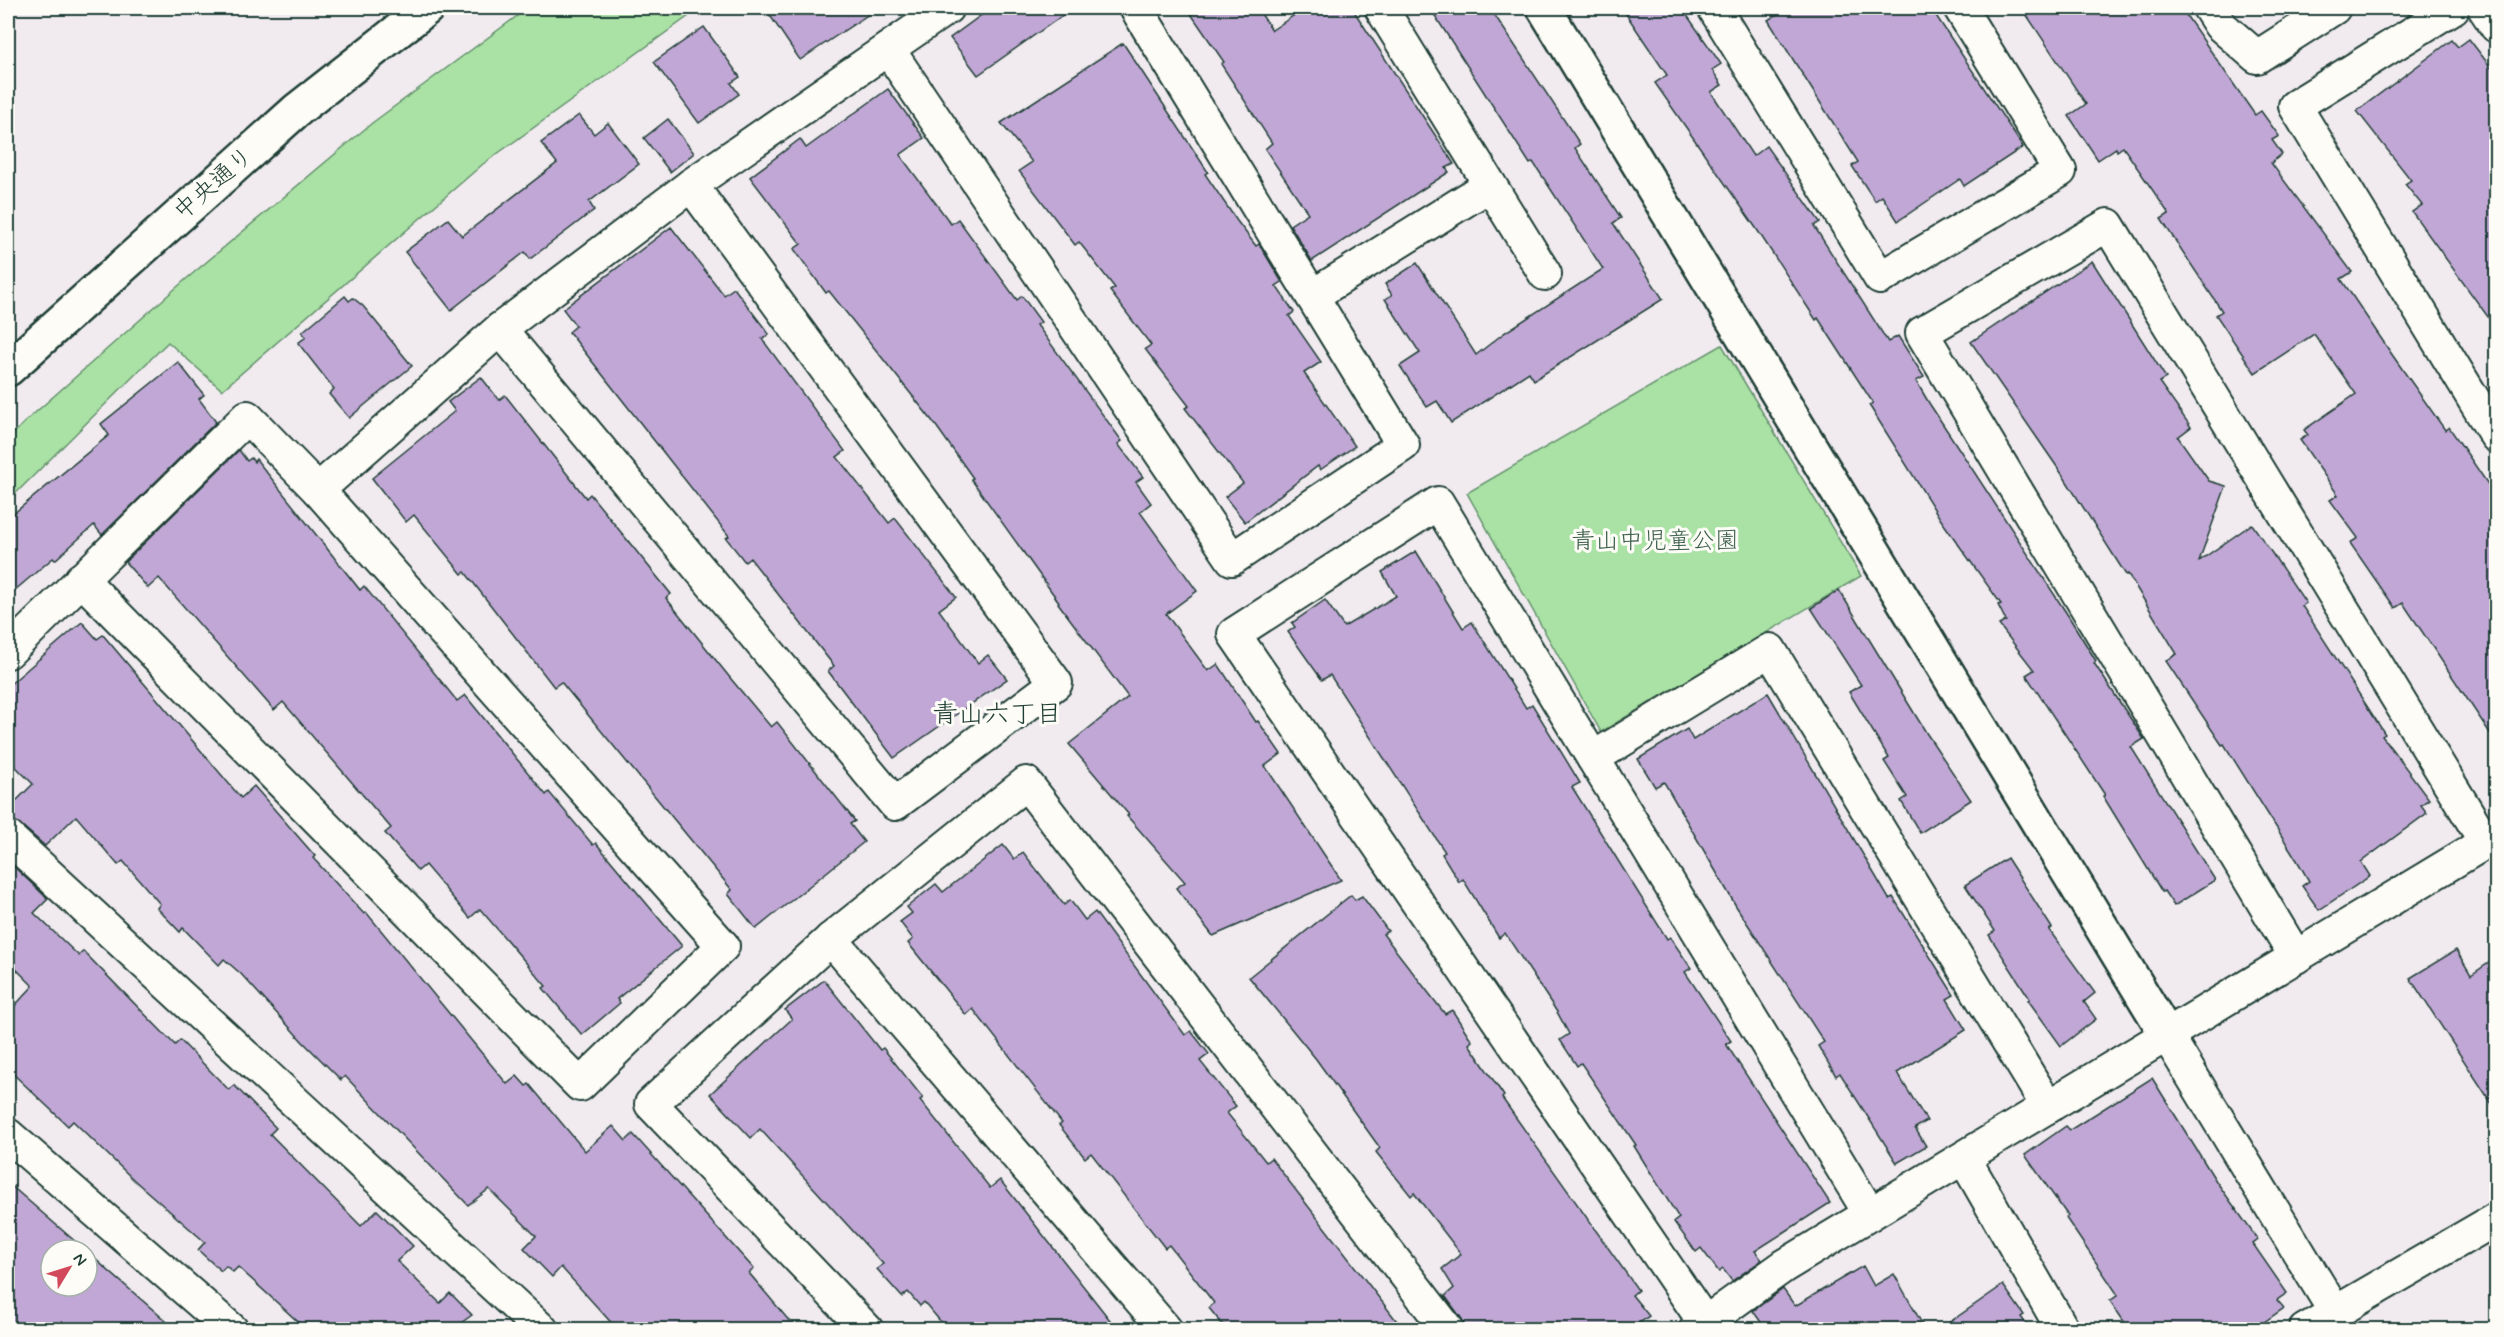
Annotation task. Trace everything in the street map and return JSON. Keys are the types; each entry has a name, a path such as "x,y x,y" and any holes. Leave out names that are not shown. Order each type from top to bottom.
{"street":[{"path":"318,490 500,329 691,185 947,8"},
{"path":"888,49 1232,559 1403,445 1136,8"},
{"path":"1381,8 1545,274"},
{"path":"1544,8 2335,1312"},
{"path":"1714,8 1880,278 2060,171 1960,8"},
{"path":"2209,8 2220,25 2257,57 2334,8"},
{"path":"2453,8 2295,106 2496,436"},
{"path":"2484,8 2496,26"},
{"name":"中央通り","path":"8,369 297,110 409,13"},
{"path":"500,329 895,804 1056,683 691,185"},
{"path":"1312,296 1490,185"},
{"path":"1870,1214 1438,503 1234,634 1700,1326 1784,1266 2491,840 2108,225 1922,333 2296,957"},
{"path":"8,652 81,579 247,417 318,490 723,946 580,1085 81,579"},
{"path":"1593,758 1770,650 2048,1107"},
{"path":"867,1329 651,1104 831,939 1026,783 1448,1329"},
{"path":"8,837 542,1329"},
{"path":"831,939 1166,1329"},
{"path":"8,1135 232,1329"},
{"path":"1964,1158 2063,1329"},
{"path":"2305,1329 2496,1219"}],"green space":[{"path":"528,8 700,8 483,164 222,390 168,342 8,501 8,439 28,419 185,280 372,123"},
{"name":"青山中児童公園","path":"1722,345 1861,576 1601,732 1467,493"}],"building":[{"path":"765,8 878,8 800,60"},
{"path":"991,8 1073,8 978,75 950,38"},
{"path":"1187,8 1257,8 1272,30 1305,8 1352,8 1454,164 1446,168 1449,172 1312,261 1290,225 1308,213 1265,149 1272,143 1221,64 1224,62"},
{"path":"1430,8 1490,8 1580,144 1575,148 1621,218 1613,223 1663,299 1534,380 1529,372 1451,423 1437,401 1427,407 1400,366 1420,353 1385,299 1392,295 1385,284 1417,263 1476,355 1504,333 1603,269 1533,162 1530,164"},
{"path":"1622,8 1682,8 1721,64 1712,70 1722,85 1711,92 1753,156 1766,146 1820,222 1814,226 1888,342 1898,336 1924,377 1916,381 1929,403 2069,617 2096,661 2094,663 2144,739 2131,747 2215,880 2174,906 2164,891 2162,892 2103,796 2105,795 2026,675 2034,670 1999,625 2006,621 1998,605 2001,604 1941,520 1869,405 1873,403 1818,318 1816,320 1756,228 1655,83 1667,75"},
{"path":"1787,8 1931,8 2023,147 1964,186 1960,179 1898,221 1882,196 1875,201 1852,166 1858,162 1768,20"},
{"path":"2022,8 2181,8 2255,115 2261,111 2279,136 2272,140 2282,154 2271,163 2352,272 2341,279 2393,356 2445,430 2449,427 2496,496 2496,742 2403,603 2395,608 2350,543 2358,538 2330,500 2338,495 2300,440 2308,435 2304,430 2356,394 2314,334 2255,373 2216,315 2222,311 2161,219 2169,214 2123,147 2117,151 2116,148 2098,160 2069,116 2086,104"},
{"path":"704,27 740,77 731,83 739,94 699,123 654,62"},
{"path":"2469,39 2496,74 2496,328 2412,212 2422,205 2405,184 2411,180 2357,111 2452,40 2458,47"},
{"path":"1123,43 1208,172 1205,174 1256,246 1259,244 1282,282 1276,286 1294,312 1289,316 1321,362 1304,373 1355,446 1320,470 1318,466 1245,522 1225,497 1243,483 1185,408 1189,406 1145,349 1151,345 1110,291 1115,288 1079,242 1075,245 1019,171 1032,162 1001,123"},
{"path":"888,89 924,138 900,155 951,224 958,219 1017,300 1022,296 1041,322 1037,325 1122,441 1118,444 1143,477 1136,482 1151,503 1140,512 1197,591 1166,614 1208,671 1218,664 1256,722 1258,721 1281,754 1265,766 1341,880 1213,936 1176,888 1185,882 1127,816 1129,815 1069,744 1128,697 1058,603 934,423 829,291 826,293 794,249 801,244 750,177 800,139 806,148"},
{"path":"579,115 594,134 608,123 639,164 589,202 594,210 530,259 525,252 451,310 405,252 448,219 462,236 557,163 541,143"},
{"path":"668,119 694,153 670,172 644,138"},
{"path":"671,227 724,295 734,288 769,334 762,339 845,451 837,457 889,523 895,518 956,597 939,610 978,663 988,655 1007,679 894,758 828,671 834,666 750,558 745,562 726,538 729,536 569,332 576,326 563,309"},
{"path":"2092,261 2166,378 2159,382 2191,427 2178,437 2209,481 2226,486 2199,561 2252,524 2306,603 2302,606 2385,734 2382,736 2429,799 2421,805 2427,813 2361,862 2370,876 2319,910 2302,886 2309,881 2298,862 2224,744 2222,745 2166,661 2177,654 2128,574 2126,575 2064,477 1971,342"},
{"path":"345,296 349,301 353,298 363,306 412,366 349,418 329,394 334,389 298,343 306,337 302,332"},
{"path":"178,362 204,395 199,399 216,422 102,535 94,525 55,560 53,558 8,596 8,518 109,435 101,424"},
{"path":"481,377 499,400 505,395 586,498 590,494 671,594 666,598 731,679 771,727 777,722 855,821 850,824 864,842 756,929 728,894 732,890 561,682 554,687 465,572 462,574 414,515 406,522 372,478 455,411 448,402"},
{"path":"239,450 247,461 251,458 254,462 256,459 360,590 364,586 457,701 465,695 546,795 549,792 593,845 596,843 682,946 617,999 620,1003 582,1035 543,988 546,986 480,909 470,918 425,865 418,871 385,833 391,828 283,702 274,710 159,578 148,588 125,562"},
{"path":"1416,551 1463,628 1472,622 1526,708 1532,704 1580,783 1572,787 1667,939 1670,937 1691,968 1685,972 1731,1041 1726,1044 1830,1203 1755,1251 1762,1260 1732,1281 1723,1269 1719,1272 1701,1248 1696,1252 1674,1222 1679,1218 1634,1146 1636,1145 1581,1063 1577,1066 1560,1040 1569,1034 1557,1012 1505,933 1499,938 1463,879 1459,882 1442,854 1445,852 1330,675 1322,680 1288,632 1295,627 1292,623 1325,600 1344,627 1396,596 1382,572"},
{"path":"1839,590 1927,734 1971,800 1920,833 1901,801 1907,797 1884,761 1889,758 1849,692 1861,685 1811,608"},
{"path":"82,622 97,639 103,635 241,798 254,786 315,856 313,858 364,914 366,912 507,1084 517,1076 526,1086 529,1084 585,1151 613,1126 626,1141 633,1134 754,1269 749,1273 796,1329 617,1329 561,1267 552,1277 524,1248 536,1236 489,1189 468,1205 345,1076 341,1080 302,1041 241,974 224,959 219,965 183,928 180,932 157,908 160,904 123,861 118,865 76,816 45,846 20,824 8,820 8,809 33,784 8,759 8,686"},
{"path":"1768,693 1889,899 1893,897 1954,995 1947,999 1966,1030 1897,1073 1927,1121 1915,1128 1926,1146 1897,1163 1840,1073 1836,1076 1818,1046 1824,1042 1736,906 1664,782 1655,787 1638,759 1687,729 1693,740"},
{"path":"1003,845 1014,859 1023,852 1064,905 1070,900 1085,920 1095,912 1185,1035 1191,1031 1209,1054 1200,1061 1236,1106 1227,1113 1266,1162 1271,1158 1403,1329 1226,1329 1209,1308 1214,1303 1169,1245 1165,1248 1091,1153 1085,1158 1059,1125 1062,1123 973,1009 966,1015 908,943 913,939 900,922 912,913 907,907 936,884 943,892"},
{"path":"2007,858 2052,928 2049,930 2095,993 2084,1002 2096,1019 2061,1046 2028,1000 2030,999 1989,935 1995,931 1965,885"},
{"path":"8,861 48,899 34,913 79,956 83,951 175,1045 180,1040 229,1090 234,1085 276,1128 270,1134 361,1226 377,1210 413,1246 397,1261 440,1303 450,1293 472,1315 461,1323 468,1329 306,1329 238,1267 233,1272 226,1266 221,1271 198,1250 205,1242 135,1181 73,1121 68,1126 8,1069 8,1013 33,986 8,961"},
{"path":"1351,895 1355,900 1362,896 1388,931 1383,934 1445,1014 1452,1010 1472,1041 1469,1044 1504,1096 1502,1098 1638,1290 1632,1295 1649,1316 1631,1329 1466,1329 1462,1319 1445,1296 1454,1288 1442,1269 1461,1254 1414,1193 1411,1196 1376,1152 1380,1148 1316,1059 1249,977"},
{"path":"2456,950 2471,975 2496,958 2496,1110 2410,978"},
{"path":"824,980 880,1050 883,1048 923,1098 920,1100 990,1188 1000,1180 1117,1329 947,1329 924,1302 920,1306 908,1292 902,1297 877,1269 883,1264 760,1129 751,1138 710,1094 792,1019 785,1010"},
{"path":"2152,1078 2216,1181 2258,1240 2253,1244 2287,1293 2277,1300 2284,1308 2254,1329 2129,1329 2110,1301 2118,1295 2066,1218 2068,1216 2025,1155 2066,1126 2070,1130"},
{"path":"8,1183 71,1238 39,1238 39,1298 99,1298 99,1262 175,1329 8,1329"},
{"path":"1863,1266 1874,1286 1894,1274 1925,1329 1755,1329 1763,1325 1753,1311 1783,1289 1795,1306"},
{"path":"2003,1285 2024,1315 2021,1317 2030,1329 1940,1329"}],"district":[{"name":"青山六丁目","path":"997,715"}]}
